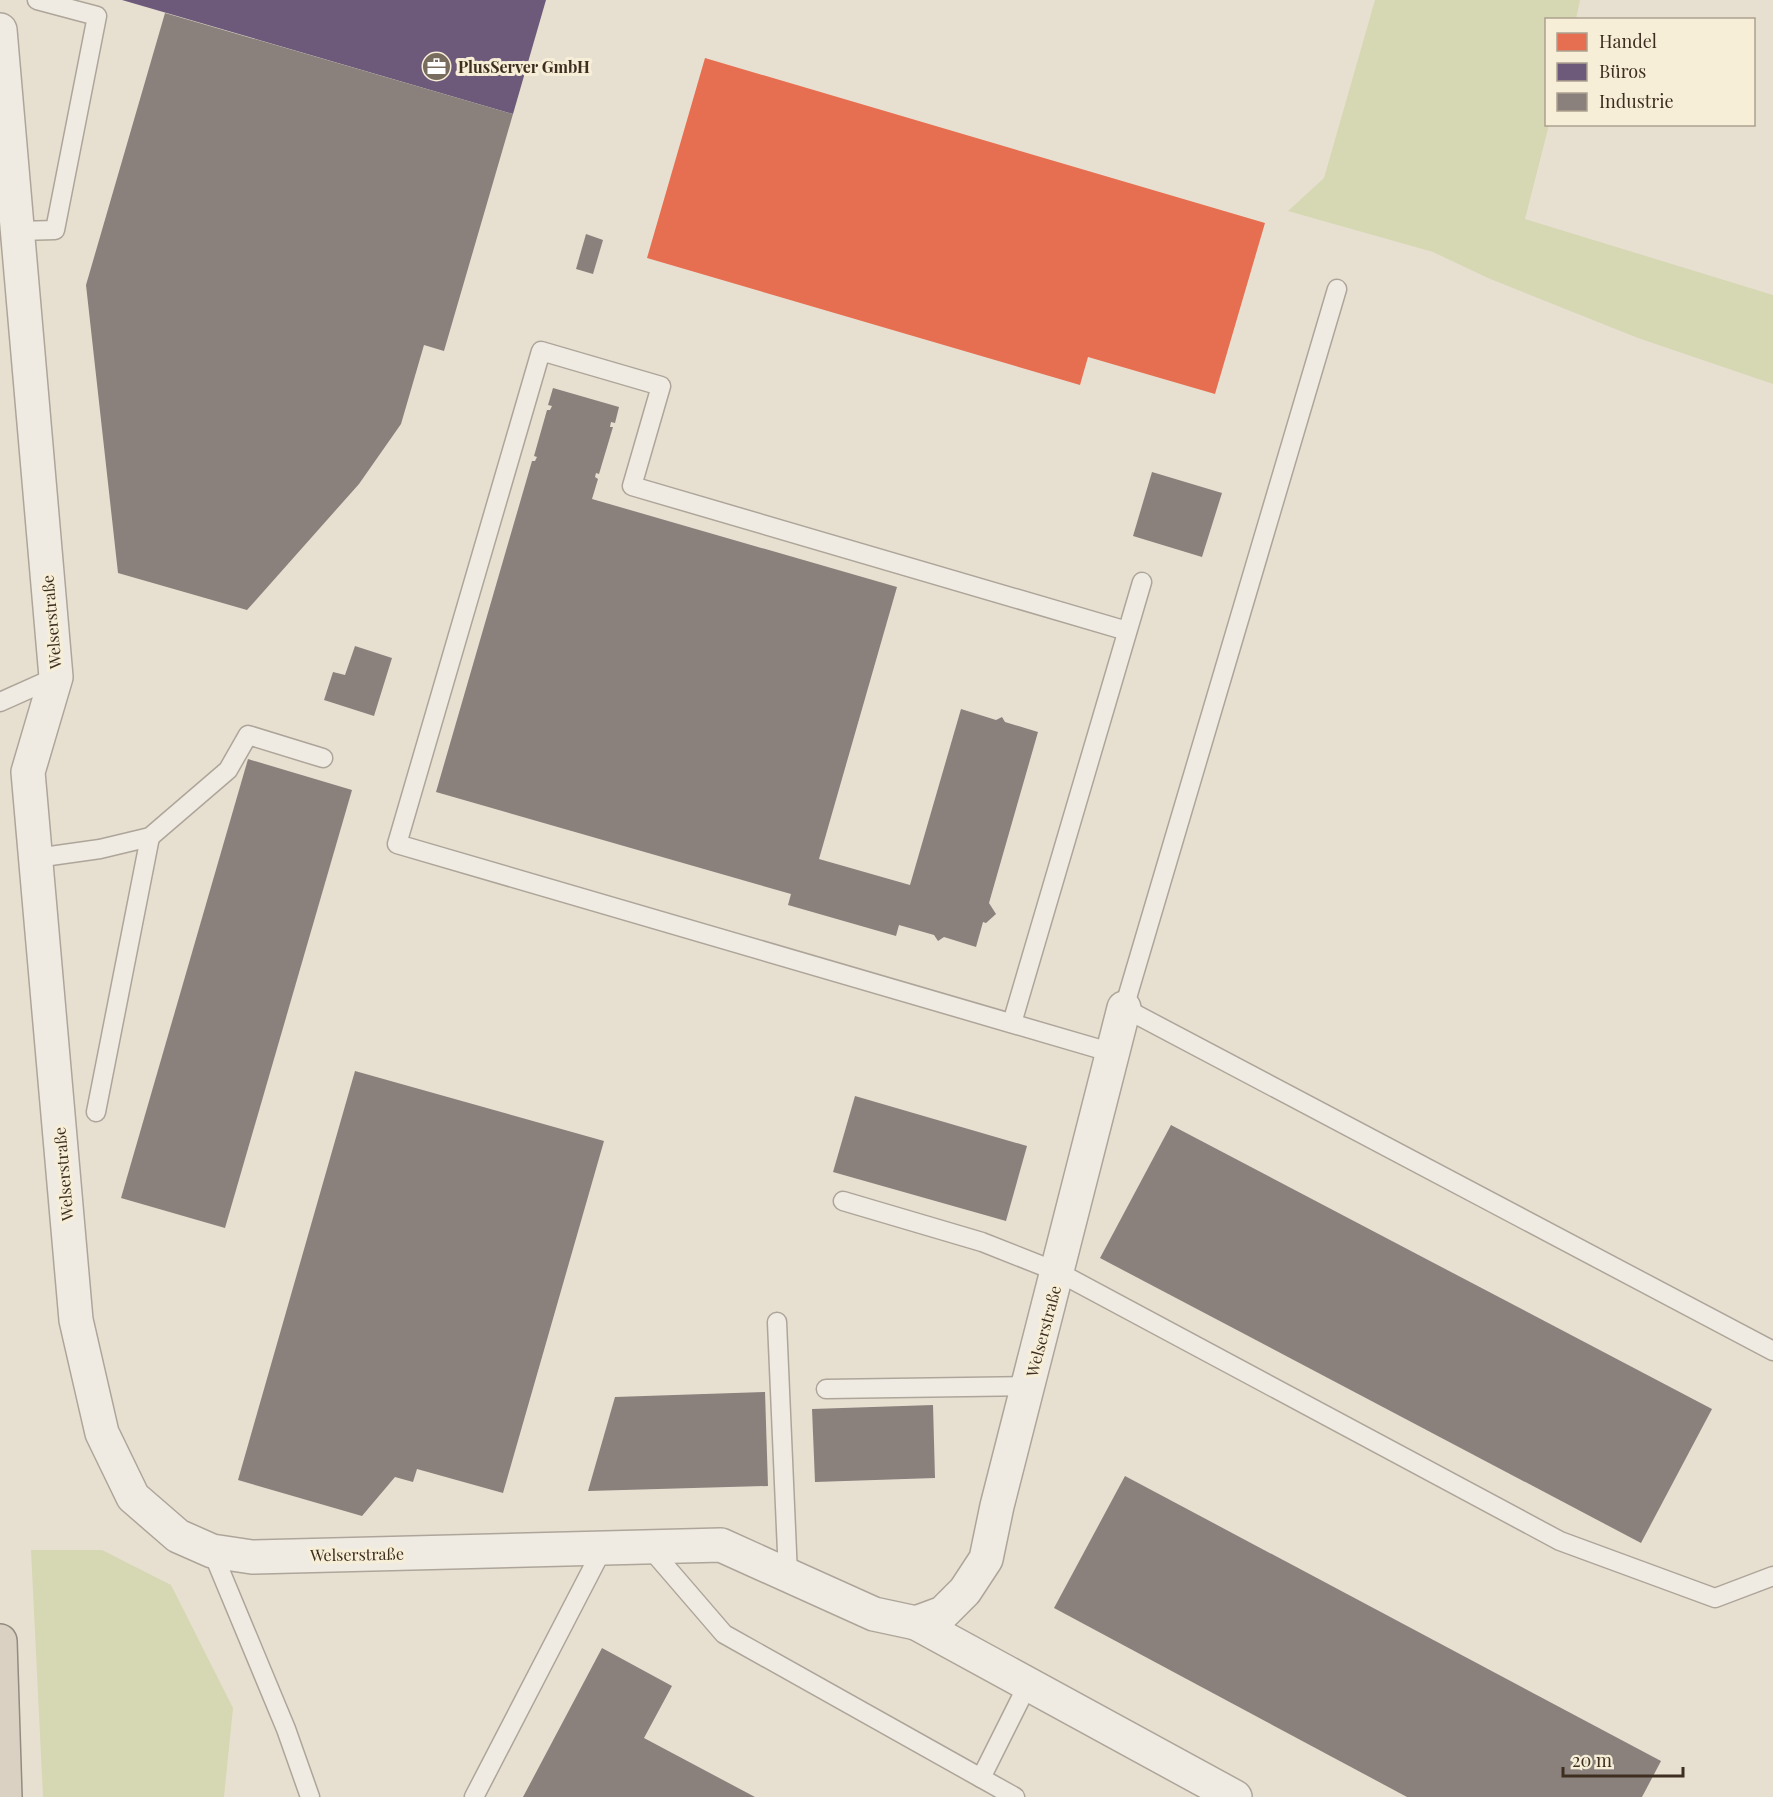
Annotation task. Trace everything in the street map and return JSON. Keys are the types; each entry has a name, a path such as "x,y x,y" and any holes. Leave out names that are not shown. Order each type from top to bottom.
{"highway":[{"path":"0,1641 5,1797"}],"street":[{"name":"Welserstraße","path":"0,30 56,677 28,772 76,1320 102,1433 133,1497 178,1536 212,1551 252,1557 721,1545 874,1614 916,1623 1235,1797"},
{"name":"Welserstraße","path":"916,1623 943,1613 965,1591 986,1560 1124,1008"}],"lane":[{"path":"18,231 55,230 97,16 37,0"},
{"path":"1337,289 1124,1008 1773,1351"},
{"path":"1113,1053 397,844 541,351 661,386 632,486 1127,631"},
{"path":"1012,1023 1142,582"},
{"path":"0,702 56,677"},
{"path":"36,858 100,849 150,837 228,771 248,735 323,758"},
{"path":"96,1112 150,837"},
{"path":"843,1201 982,1242 1058,1272 1560,1541 1715,1598 1773,1576"},
{"path":"777,1322 788,1575"},
{"path":"826,1389 1028,1386"},
{"path":"649,1547 724,1635 1015,1797"},
{"path":"474,1797 603,1548"},
{"path":"212,1551 286,1729 310,1797"},
{"path":"981,1778 1028,1684"}],"green space":[{"path":"1375,0 1580,0 1576,18 1545,18 1545,126 1549,126 1525,219 1773,295 1773,384 1638,338 1488,278 1433,252 1288,211 1324,178"},
{"path":"31,1550 102,1550 171,1585 233,1708 224,1797 43,1797"}],"building: Handel":[{"path":"705,58 1265,223 1215,394 1088,357 1080,385 647,258"}],"building: Büros":[{"name":"PlusServer GmbH","path":"122,0 546,0 513,114"}],"building: Industrie":[{"path":"165,13 513,114 444,351 424,345 401,424 359,484 247,610 118,573 86,285"},
{"path":"586,234 603,240 593,274 576,269"},
{"path":"553,388 619,407 615,423 611,422 610,427 613,427 599,474 596,473 595,477 598,479 592,499 897,587 819,859 910,885 961,709 996,720 1002,717 1005,722 1038,732 989,903 996,914 986,923 983,922 976,947 944,937 938,941 934,935 899,925 896,936 788,905 791,894 436,792 532,461 535,461 537,457 534,456 547,410 550,410 552,406 548,405"},
{"path":"1152,472 1222,493 1202,557 1133,536"},
{"path":"355,646 392,658 374,716 324,700 333,672 345,675"},
{"path":"248,759 352,790 225,1228 121,1198"},
{"path":"355,1071 604,1141 503,1493 417,1469 413,1482 395,1477 362,1516 238,1480"},
{"path":"855,1096 1027,1146 1006,1221 833,1172"},
{"path":"1171,1125 1712,1409 1641,1543 1100,1258"},
{"path":"765,1392 768,1486 588,1491 615,1397"},
{"path":"933,1405 935,1478 815,1482 812,1409"},
{"path":"1125,1476 1661,1761 1642,1797 1407,1797 1054,1608"},
{"path":"602,1648 672,1686 644,1738 755,1797 523,1797"}],"place":[{"name":"PlusServer GmbH","path":"437,66"}]}
